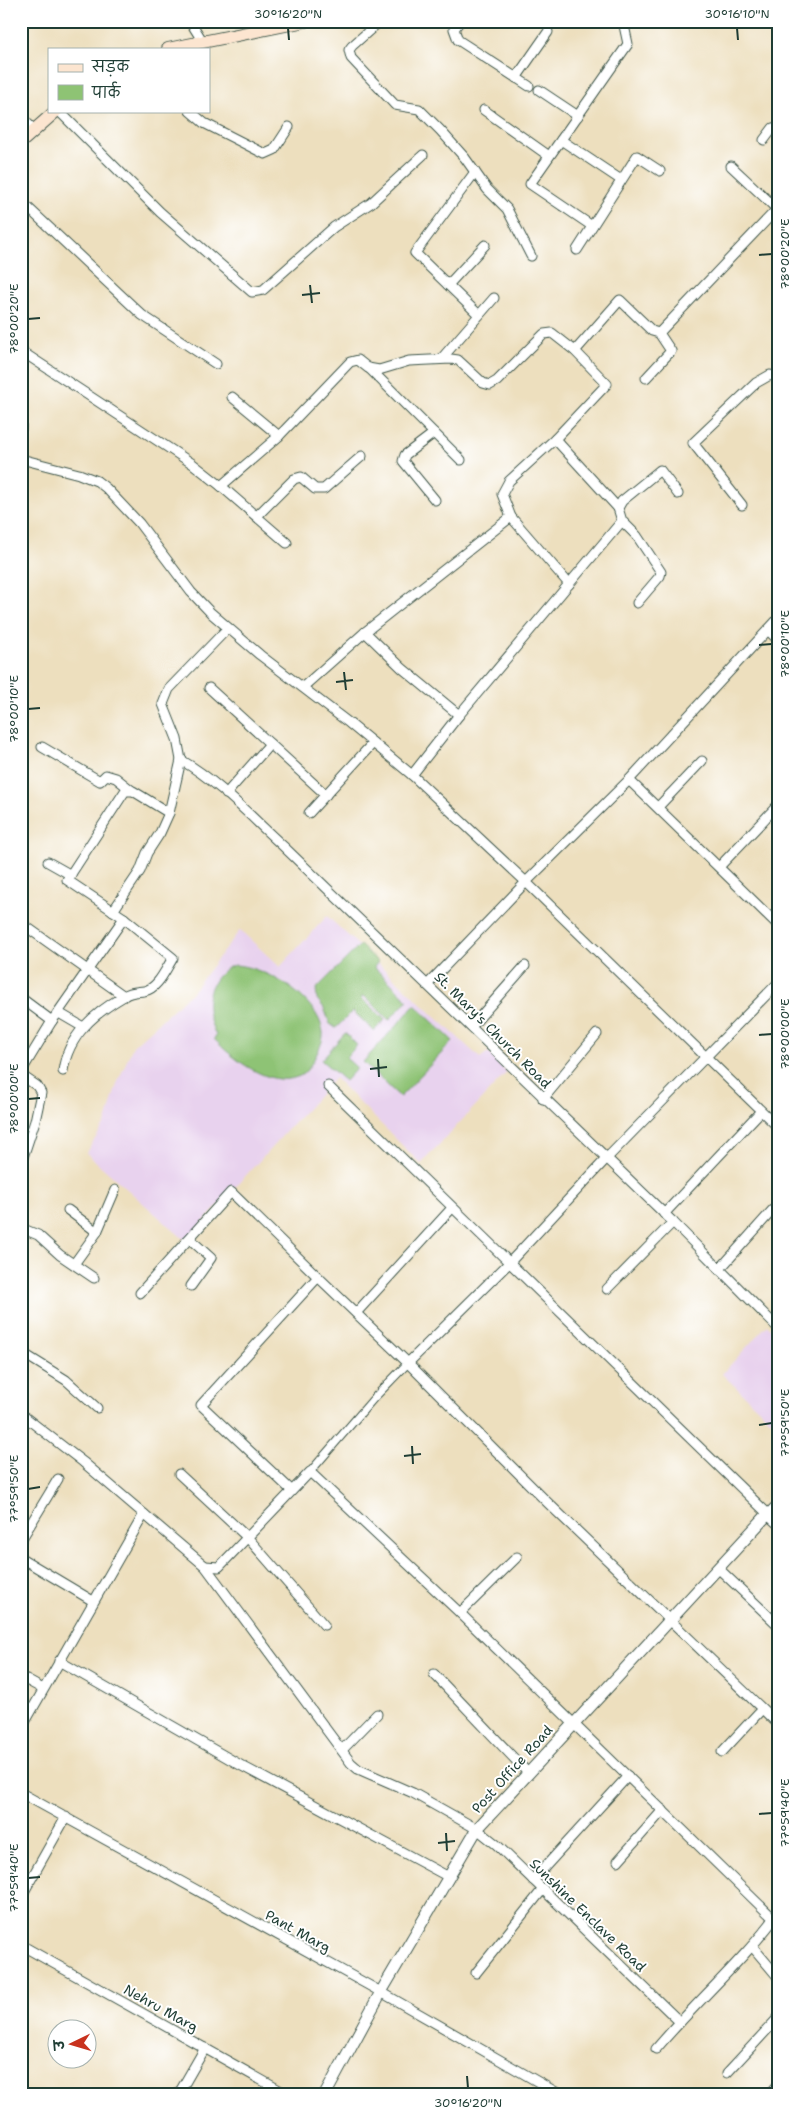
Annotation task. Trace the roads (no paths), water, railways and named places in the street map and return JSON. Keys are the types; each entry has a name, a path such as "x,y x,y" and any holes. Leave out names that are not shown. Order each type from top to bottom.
{"main road":[{"path":"173,48 305,21"},
{"path":"21,142 57,112"}],"street":[{"path":"190,21 203,42"},
{"path":"380,21 352,46 349,50 351,58 395,105 419,109 446,137 487,189 507,209 531,256"},
{"path":"460,21 454,29 458,40 528,86"},
{"path":"592,226 530,184 628,44 623,21"},
{"path":"516,78 548,32"},
{"path":"539,90 578,116"},
{"path":"484,110 549,156"},
{"path":"59,112 160,212 252,292 263,290 334,227 371,203 423,155"},
{"path":"191,112 204,123 265,154 274,150 288,127"},
{"path":"21,117 36,131"},
{"path":"764,140 773,128 778,127"},
{"path":"561,140 622,180"},
{"path":"577,250 637,156 660,170"},
{"path":"659,333 687,306 777,209 731,166"},
{"path":"475,172 416,253 479,315"},
{"path":"21,201 142,315 216,364"},
{"path":"448,285 485,245"},
{"path":"442,358 494,298"},
{"path":"575,351 620,300 652,331 659,333 671,351 646,378"},
{"path":"368,368 379,370 409,361 442,358 458,360 483,383 490,385 497,381 546,333 554,334 575,351 607,384 555,439 509,481 503,489 503,499 511,517 569,584"},
{"path":"21,351 193,464 287,543"},
{"path":"221,486 279,436 350,362 358,360 461,460"},
{"path":"742,505 693,443 756,383 770,375 778,378"},
{"path":"232,397 279,436"},
{"path":"21,420 21,429"},
{"path":"434,433 405,455 403,461 435,500"},
{"path":"555,439 618,508 622,521 637,536 661,572 660,576 637,603"},
{"path":"257,516 294,479 303,478 315,489 321,490 362,456"},
{"path":"21,459 79,474 106,488 139,523 191,592 228,628 412,775 526,882 778,1127"},
{"path":"618,508 622,501 660,470 678,494"},
{"path":"303,687 365,632 511,517"},
{"path":"412,775 459,715 622,521"},
{"path":"428,984 526,882 629,780 778,619"},
{"path":"114,912 140,871 147,852 160,833 169,813 181,760 177,739 163,704 169,690 228,628"},
{"path":"768,630 778,640"},
{"path":"365,632 402,668 459,715"},
{"path":"209,688 326,795"},
{"path":"309,813 373,743"},
{"path":"226,794 270,744"},
{"path":"42,747 100,781 106,775 116,778 131,790 169,813"},
{"name":"St. Mary's Church Road","path":"181,760 197,769 226,794 428,984 543,1099 673,1222 778,1328"},
{"path":"658,807 702,761"},
{"path":"629,780 778,925"},
{"path":"63,1071 70,1047 83,1027 101,1009 124,996 139,990 144,991 156,985 173,958 124,918 67,880 122,794 131,790"},
{"path":"719,867 778,805"},
{"path":"48,862 71,875"},
{"path":"21,1163 23,1150 35,1121 41,1093 37,1086 21,1074 52,1021 124,918"},
{"path":"21,923 124,996"},
{"path":"471,1027 525,966"},
{"path":"205,1566 219,1567 248,1538 291,1490 310,1472 374,1398 510,1262 606,1159 778,983"},
{"path":"21,998 52,1021"},
{"path":"59,1013 83,1027"},
{"path":"543,1099 597,1034"},
{"path":"328,1086 778,1523"},
{"path":"664,1214 761,1111"},
{"path":"74,1264 97,1232 115,1190"},
{"path":"140,1294 230,1192 778,1724"},
{"path":"719,1270 778,1204"},
{"path":"356,1313 452,1208"},
{"path":"68,1210 97,1232"},
{"path":"607,1289 673,1222"},
{"path":"21,1228 38,1235 60,1255 94,1278"},
{"path":"190,1239 211,1258 190,1286"},
{"path":"291,1490 201,1405 318,1277"},
{"path":"21,1352 66,1380 97,1408"},
{"name":"Sunshine Enclave Road","path":"21,1414 205,1566 358,1770 413,1793 477,1829 533,1880 680,2022"},
{"path":"310,1472 776,1916 752,1946 656,2049"},
{"path":"178,1474 248,1538 324,1626"},
{"path":"21,1540 58,1479"},
{"name":"Post Office Road","path":"325,2095 447,1876 477,1829 669,1619 778,1504"},
{"path":"21,1729 144,1514"},
{"path":"460,1613 517,1557"},
{"path":"21,1558 93,1601"},
{"path":"718,1568 778,1625"},
{"path":"59,1661 242,1766 447,1876"},
{"path":"434,1674 528,1773"},
{"path":"21,1677 43,1689"},
{"path":"722,1752 762,1709"},
{"path":"342,1750 377,1714"},
{"path":"533,1880 628,1776"},
{"name":"Pant Marg","path":"21,1793 381,1992 560,2095"},
{"path":"618,1861 664,1810"},
{"path":"21,1897 66,1817"},
{"path":"476,1973 542,1889"},
{"name":"Nehru Marg","path":"21,1945 288,2095"},
{"path":"752,1946 778,1977"},
{"path":"727,2073 778,2018"},
{"path":"178,2095 205,2048"},
{"path":"769,2095 778,2085"}]}
